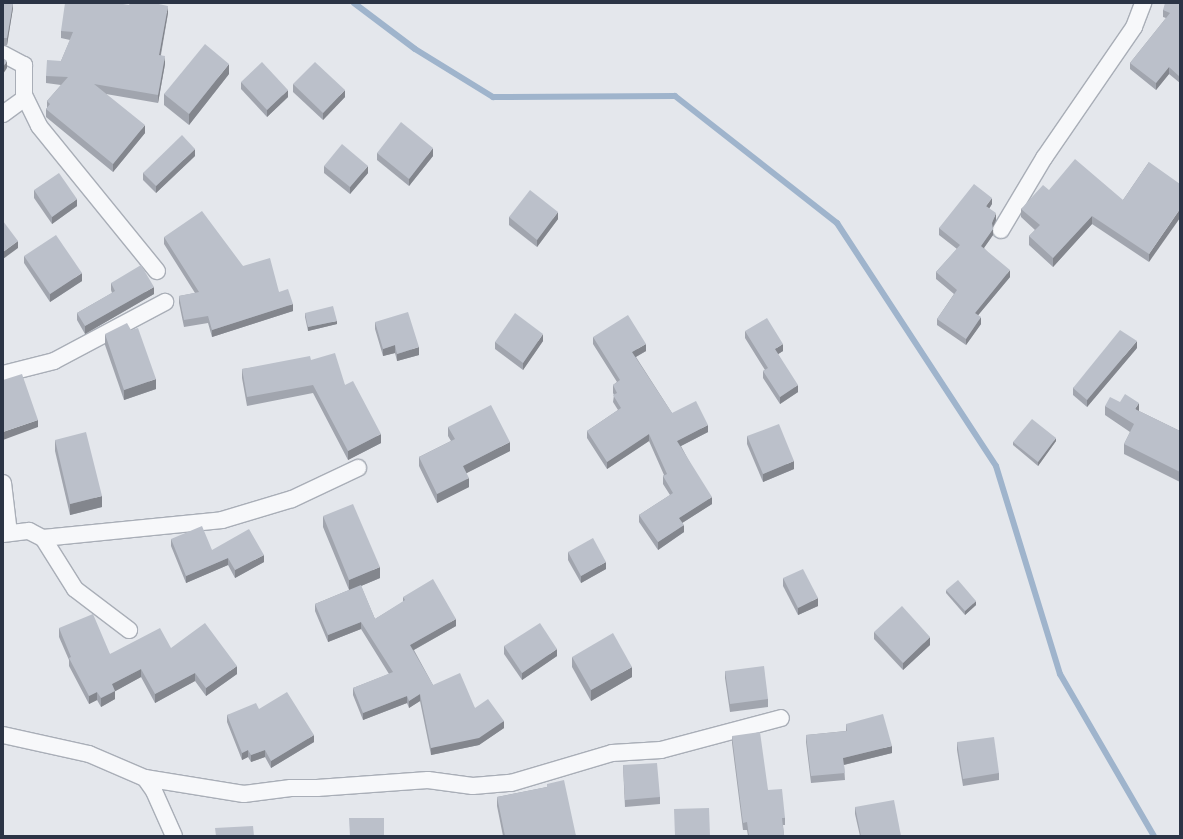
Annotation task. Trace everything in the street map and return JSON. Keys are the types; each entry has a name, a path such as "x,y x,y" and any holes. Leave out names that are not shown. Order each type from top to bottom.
{"street":[{"path":"1001,230 1044,158 1134,26 1143,3"},
{"path":"3,54 24,65 25,98 39,126 157,271"},
{"path":"3,114 25,98"},
{"path":"3,374 54,361 165,302"},
{"path":"43,538 222,520 292,499 358,468"},
{"path":"3,482 6,533 29,531 43,538 75,589 129,630"},
{"path":"3,735 89,754 145,778 244,794 291,788 317,788 428,780 473,786 512,783 612,753 661,750 781,718"},
{"path":"145,778 154,791 174,836"}],"building":[{"path":"3,3 13,3 7,38 3,38"},
{"path":"65,3 117,3 129,5 130,3 154,3 168,6 159,55 165,56 158,95 94,84 145,125 113,164 46,109 50,104 47,101 68,77 46,76 47,60 61,61 73,32 61,31"},
{"path":"1165,3 1180,3 1180,77 1169,67 1156,83 1130,63 1170,13 1163,10"},
{"path":"205,44 229,64 189,114 164,94"},
{"path":"3,58 7,61 3,67"},
{"path":"262,62 288,90 267,110 241,82"},
{"path":"315,62 345,90 323,113 293,84"},
{"path":"401,122 433,148 409,179 377,153"},
{"path":"182,135 195,149 156,186 143,173"},
{"path":"342,144 368,166 350,187 324,166"},
{"path":"1075,159 1123,200 1149,162 1180,184 1180,209 1149,254 1092,216 1053,258 1029,236 1040,225 1021,209 1043,185 1049,190"},
{"path":"59,173 77,199 52,217 34,190"},
{"path":"974,184 992,198 986,206 996,213 992,223 993,229 981,246 1010,270 975,313 981,317 966,339 937,319 957,290 936,272 960,245 939,228"},
{"path":"530,190 558,212 537,240 509,217"},
{"path":"202,211 243,266 270,258 279,292 288,289 293,304 212,330 208,316 184,320 179,296 199,292 164,237"},
{"path":"3,221 18,241 3,252"},
{"path":"56,235 82,273 50,294 24,256"},
{"path":"141,265 154,287 85,326 77,313 115,291 111,283"},
{"path":"333,306 337,321 308,327 305,313"},
{"path":"408,312 419,347 397,354 395,345 383,349 375,322"},
{"path":"515,313 543,334 523,363 495,342"},
{"path":"628,315 646,344 632,352 672,413 696,401 708,425 677,441 712,497 679,518 684,525 658,542 639,515 673,493 663,476 667,474 649,434 607,462 587,431 621,408 613,395 617,393 613,385 620,380 593,337"},
{"path":"767,318 783,344 775,349 798,385 780,397 763,371 768,368 745,331"},
{"path":"127,323 131,330 138,328 156,379 124,390 105,334"},
{"path":"1120,330 1137,341 1087,400 1073,388"},
{"path":"335,353 345,385 353,381 381,434 348,451 313,385 247,397 242,369 310,356 311,360"},
{"path":"22,374 38,420 3,432 3,380"},
{"path":"1125,394 1139,403 1135,409 1180,431 1180,472 1124,444 1134,424 1105,406 1110,397 1120,402"},
{"path":"491,405 510,442 463,466 469,478 437,494 419,457 455,439 448,427"},
{"path":"1032,419 1056,438 1038,462 1013,442"},
{"path":"779,424 794,461 763,474 747,436"},
{"path":"86,432 102,496 70,504 55,440"},
{"path":"353,504 380,567 349,580 323,516"},
{"path":"202,526 212,550 249,529 264,555 235,570 228,558 186,576 171,539"},
{"path":"593,538 606,562 581,576 568,552"},
{"path":"803,569 818,598 798,608 783,578"},
{"path":"433,579 456,619 410,645 433,685 460,673 475,708 488,699 504,721 479,738 431,748 420,694 409,701 407,696 363,713 353,688 393,672 361,622 328,635 315,604 361,585 375,619 405,600 403,597"},
{"path":"958,580 976,601 965,611 946,590"},
{"path":"902,606 930,637 903,663 874,632"},
{"path":"93,614 110,654 160,628 171,648 205,623 237,666 206,688 195,673 155,694 141,669 112,684 115,691 101,698 97,692 89,696 69,658 71,657 59,628"},
{"path":"540,623 557,649 522,673 504,646"},
{"path":"613,633 632,667 591,690 572,657"},
{"path":"764,666 768,699 730,704 725,671"},
{"path":"287,692 314,735 271,761 265,750 251,755 248,750 242,753 227,715 256,703 259,709"},
{"path":"883,714 892,746 843,758 845,773 811,776 806,735 847,731 846,724"},
{"path":"760,732 768,790 782,789 785,818 782,818 784,836 749,836 747,822 743,823 732,736"},
{"path":"994,737 999,773 963,779 957,742"},
{"path":"657,763 660,797 625,800 623,765"},
{"path":"564,780 576,836 505,836 497,797 547,787 547,784"},
{"path":"894,800 901,836 861,836 855,807"},
{"path":"709,808 710,836 675,836 674,809"},
{"path":"349,818 384,818 384,836 350,836"},
{"path":"253,826 254,836 216,836 215,828"}],"waterway":[{"path":"354,3 415,49 493,97 675,96 837,223 996,466 1060,674 1154,836"}]}
